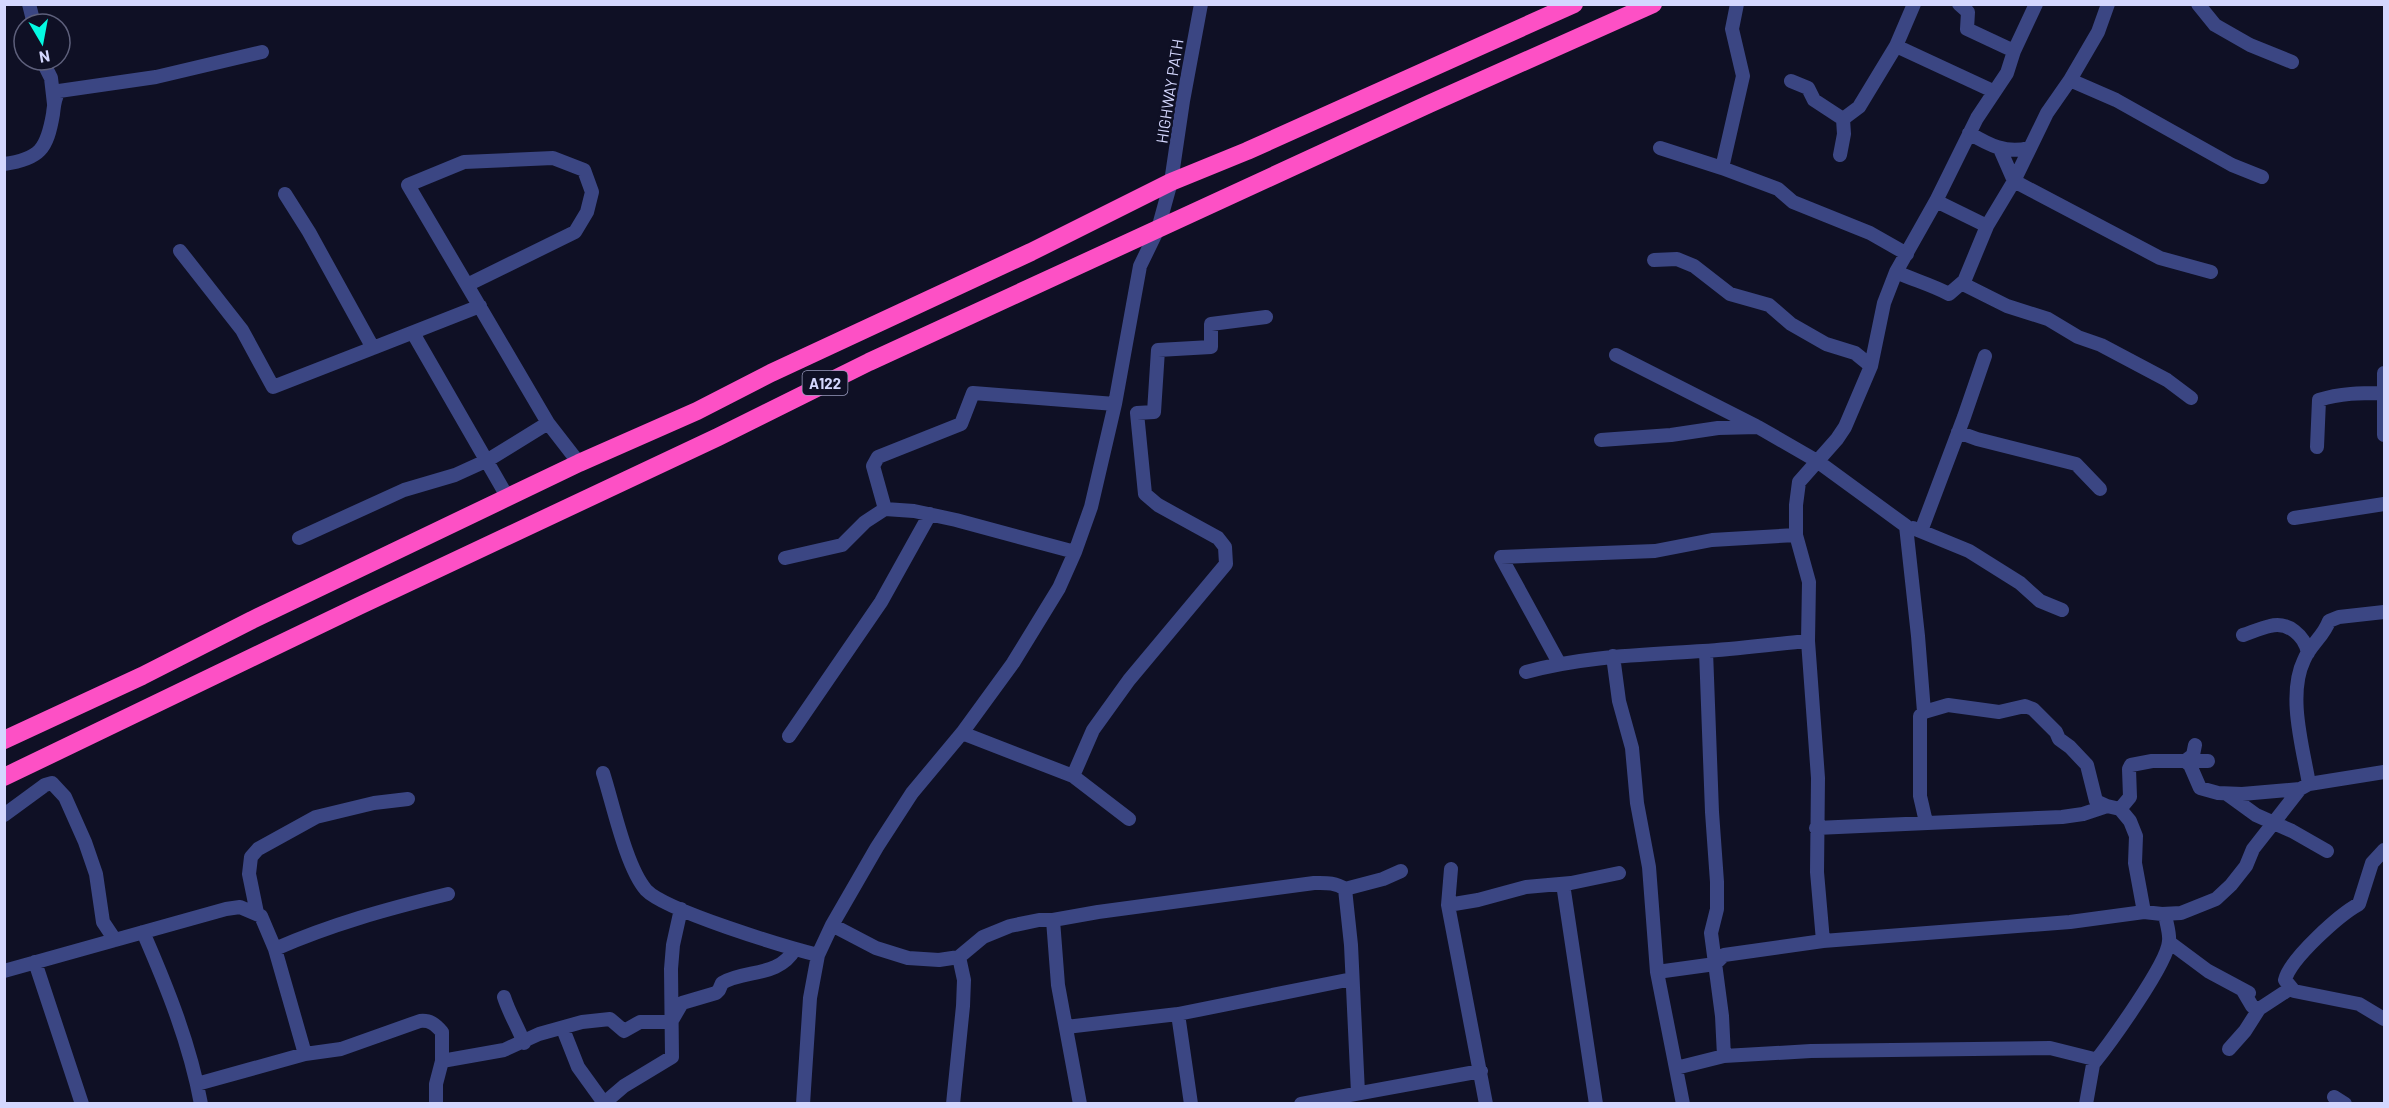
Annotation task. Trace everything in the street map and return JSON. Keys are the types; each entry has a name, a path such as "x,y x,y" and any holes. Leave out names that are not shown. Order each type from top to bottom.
{"highway":[{"name":"A122","path":"4,740 142,676 252,620 579,463 697,411 771,373 1020,257 1171,182 1247,151 1575,4"},
{"name":"A122","path":"4,777 791,400 1429,104 1653,4"},
{"path":"771,373 775,371 779,376 785,393 791,400"}],"street":[{"name":"HIGHWAY PATH","path":"803,1104 806,1027 818,955 832,925 877,847 912,793 962,733 1013,663 1059,588 1075,552 1091,507 1115,404 1140,266 1158,229 1171,182 1201,4"},
{"path":"1722,168 1743,76 1732,29 1737,4"},
{"path":"1843,119 1859,107 1896,46 1914,4"},
{"path":"1959,4 1968,12 1967,29 2014,51"},
{"path":"1823,941 1817,872 1818,778 1808,641 1809,582 1796,535 1799,482 1845,427 1871,366 1884,303 1896,272 1936,201 1969,133 1993,91 2007,73 2014,51 2036,4"},
{"path":"1963,284 1987,226 2014,181 2047,113 2070,80 2098,32 2108,4"},
{"path":"2198,4 2215,25 2250,45 2292,62"},
{"path":"1896,46 1993,91"},
{"path":"4,164 27,161 38,154 48,136 57,94 63,90 156,77 262,52"},
{"path":"48,72 51,78 54,106"},
{"path":"2070,80 2109,97 2232,165 2262,177"},
{"path":"1791,81 1808,88 1815,99 1843,119"},
{"path":"1840,155 1844,134 1843,119"},
{"path":"1969,133 2000,149 2017,151 2029,148"},
{"path":"1660,148 1778,189 1793,202 1870,233 1907,254"},
{"path":"2000,149 2014,181 2160,258 2211,272"},
{"path":"467,285 575,232 587,212 592,192 584,170 553,158 464,162 408,185 548,423 579,463"},
{"path":"285,194 309,232 373,348"},
{"path":"1936,201 1987,226"},
{"path":"180,251 242,330 273,387 480,306"},
{"path":"1654,260 1677,259 1694,266 1730,294 1769,305 1791,324 1826,344 1855,353 1871,366"},
{"path":"1896,272 1930,284 1949,294 1964,281 1963,284 2007,306 2048,319 2078,337 2101,345 2167,380 2191,398"},
{"path":"1073,776 1093,730 1128,680 1226,564 1225,547 1218,538 1158,505 1145,494 1137,413 1154,412 1158,350 1211,347 1211,324 1266,317"},
{"path":"413,333 508,498"},
{"path":"1616,355 1758,427 1817,461 1906,526 1969,551 2020,583 2040,602 2062,610"},
{"path":"1921,531 1985,356"},
{"path":"2385,374 2385,435"},
{"path":"885,509 873,466 878,457 961,424 974,393 1115,404"},
{"path":"2317,447 2319,400 2349,393 2384,393"},
{"path":"299,538 404,490 455,475 487,461 548,423"},
{"path":"1601,440 1671,435 1718,428 1758,427"},
{"path":"1958,432 2076,464 2100,489"},
{"path":"2295,518 2385,504"},
{"path":"785,558 842,545 865,522 885,509 930,514 1075,552"},
{"path":"789,736 881,602 930,514"},
{"path":"1906,526 1924,712"},
{"path":"1559,663 1501,557 1655,551 1712,540 1796,535"},
{"path":"1658,972 1715,964 1724,954 1823,941 2070,922 2144,912 2181,913 2216,899 2231,885 2246,866 2253,849 2305,787 2297,704 2298,682 2303,661 2308,652 2321,637 2329,621 2339,617 2385,612"},
{"path":"2243,635 2273,625 2294,630 2304,638 2308,652"},
{"path":"1526,672 1559,663 1613,656 1706,651 1808,641"},
{"path":"1706,651 1712,812 1718,882 1717,909 1711,933 1724,1056"},
{"path":"1613,656 1619,701 1632,748 1637,803 1649,867 1658,972 1683,1104"},
{"path":"1926,822 1920,796 1922,757 1920,716 1924,712 1948,705 1999,712 2025,706 2033,709 2056,732 2059,740 2070,747 2087,765 2096,801 2113,808 2130,821 2136,836 2136,863 2144,912"},
{"path":"962,733 1073,776 1129,819"},
{"path":"2185,761 2193,755 2195,745"},
{"path":"1816,828 2062,818 2113,808 2130,797 2129,769 2131,765 2152,761 2208,761"},
{"path":"2185,761 2190,765 2200,789 2227,794 2305,787 2385,772"},
{"path":"603,773 637,875 647,890 681,909 818,955"},
{"path":"4,815 45,784 52,783 65,797 91,857 96,874 103,922 115,940"},
{"path":"2227,794 2256,815 2274,822 2327,852"},
{"path":"257,913 249,874 250,857 258,849 316,817 374,802 408,800"},
{"path":"1817,810 1838,826"},
{"path":"2385,850 2372,863 2359,904 2342,914 2287,970 2285,980 2294,991 2359,1004 2385,1019"},
{"path":"1451,869 1448,905 1486,1104"},
{"path":"1345,889 1401,872"},
{"path":"1448,905 1478,900 1526,887 1563,884 1619,873"},
{"path":"832,925 876,948 908,958 939,960 959,957 983,937 1010,926 1040,920 1314,883 1340,885 1345,889 1358,1093"},
{"path":"1563,884 1596,1104"},
{"path":"275,949 319,930 363,915 448,894"},
{"path":"4,971 240,907 261,916 275,949 305,1054"},
{"path":"563,1029 578,1067 603,1103 624,1086 672,1057 673,945 681,909"},
{"path":"2086,1104 2094,1063 2114,1038 2145,990 2169,942 2165,914"},
{"path":"1053,920 1058,985 1080,1104"},
{"path":"143,932 168,990 201,1104"},
{"path":"2169,942 2208,971 2245,991 2252,1006 2259,1009"},
{"path":"671,1022 682,1003 716,993 722,983 731,978 779,966 789,960 795,949"},
{"path":"953,1104 963,1006 964,980 959,957"},
{"path":"35,962 82,1104"},
{"path":"1066,1027 1178,1014 1352,979"},
{"path":"2229,1049 2245,1031 2259,1009 2291,988"},
{"path":"504,997 508,1011 524,1043"},
{"path":"1178,1014 1191,1104"},
{"path":"442,1060 483,1055 524,1043 539,1034 582,1022 610,1019 624,1030 640,1022 671,1022"},
{"path":"197,1084 305,1054 341,1049 428,1020 436,1024 442,1032 442,1060 436,1084 436,1104"},
{"path":"1676,1068 1724,1056 1811,1052 2050,1048 2093,1058 2094,1063"},
{"path":"1301,1104 1481,1071"}]}
